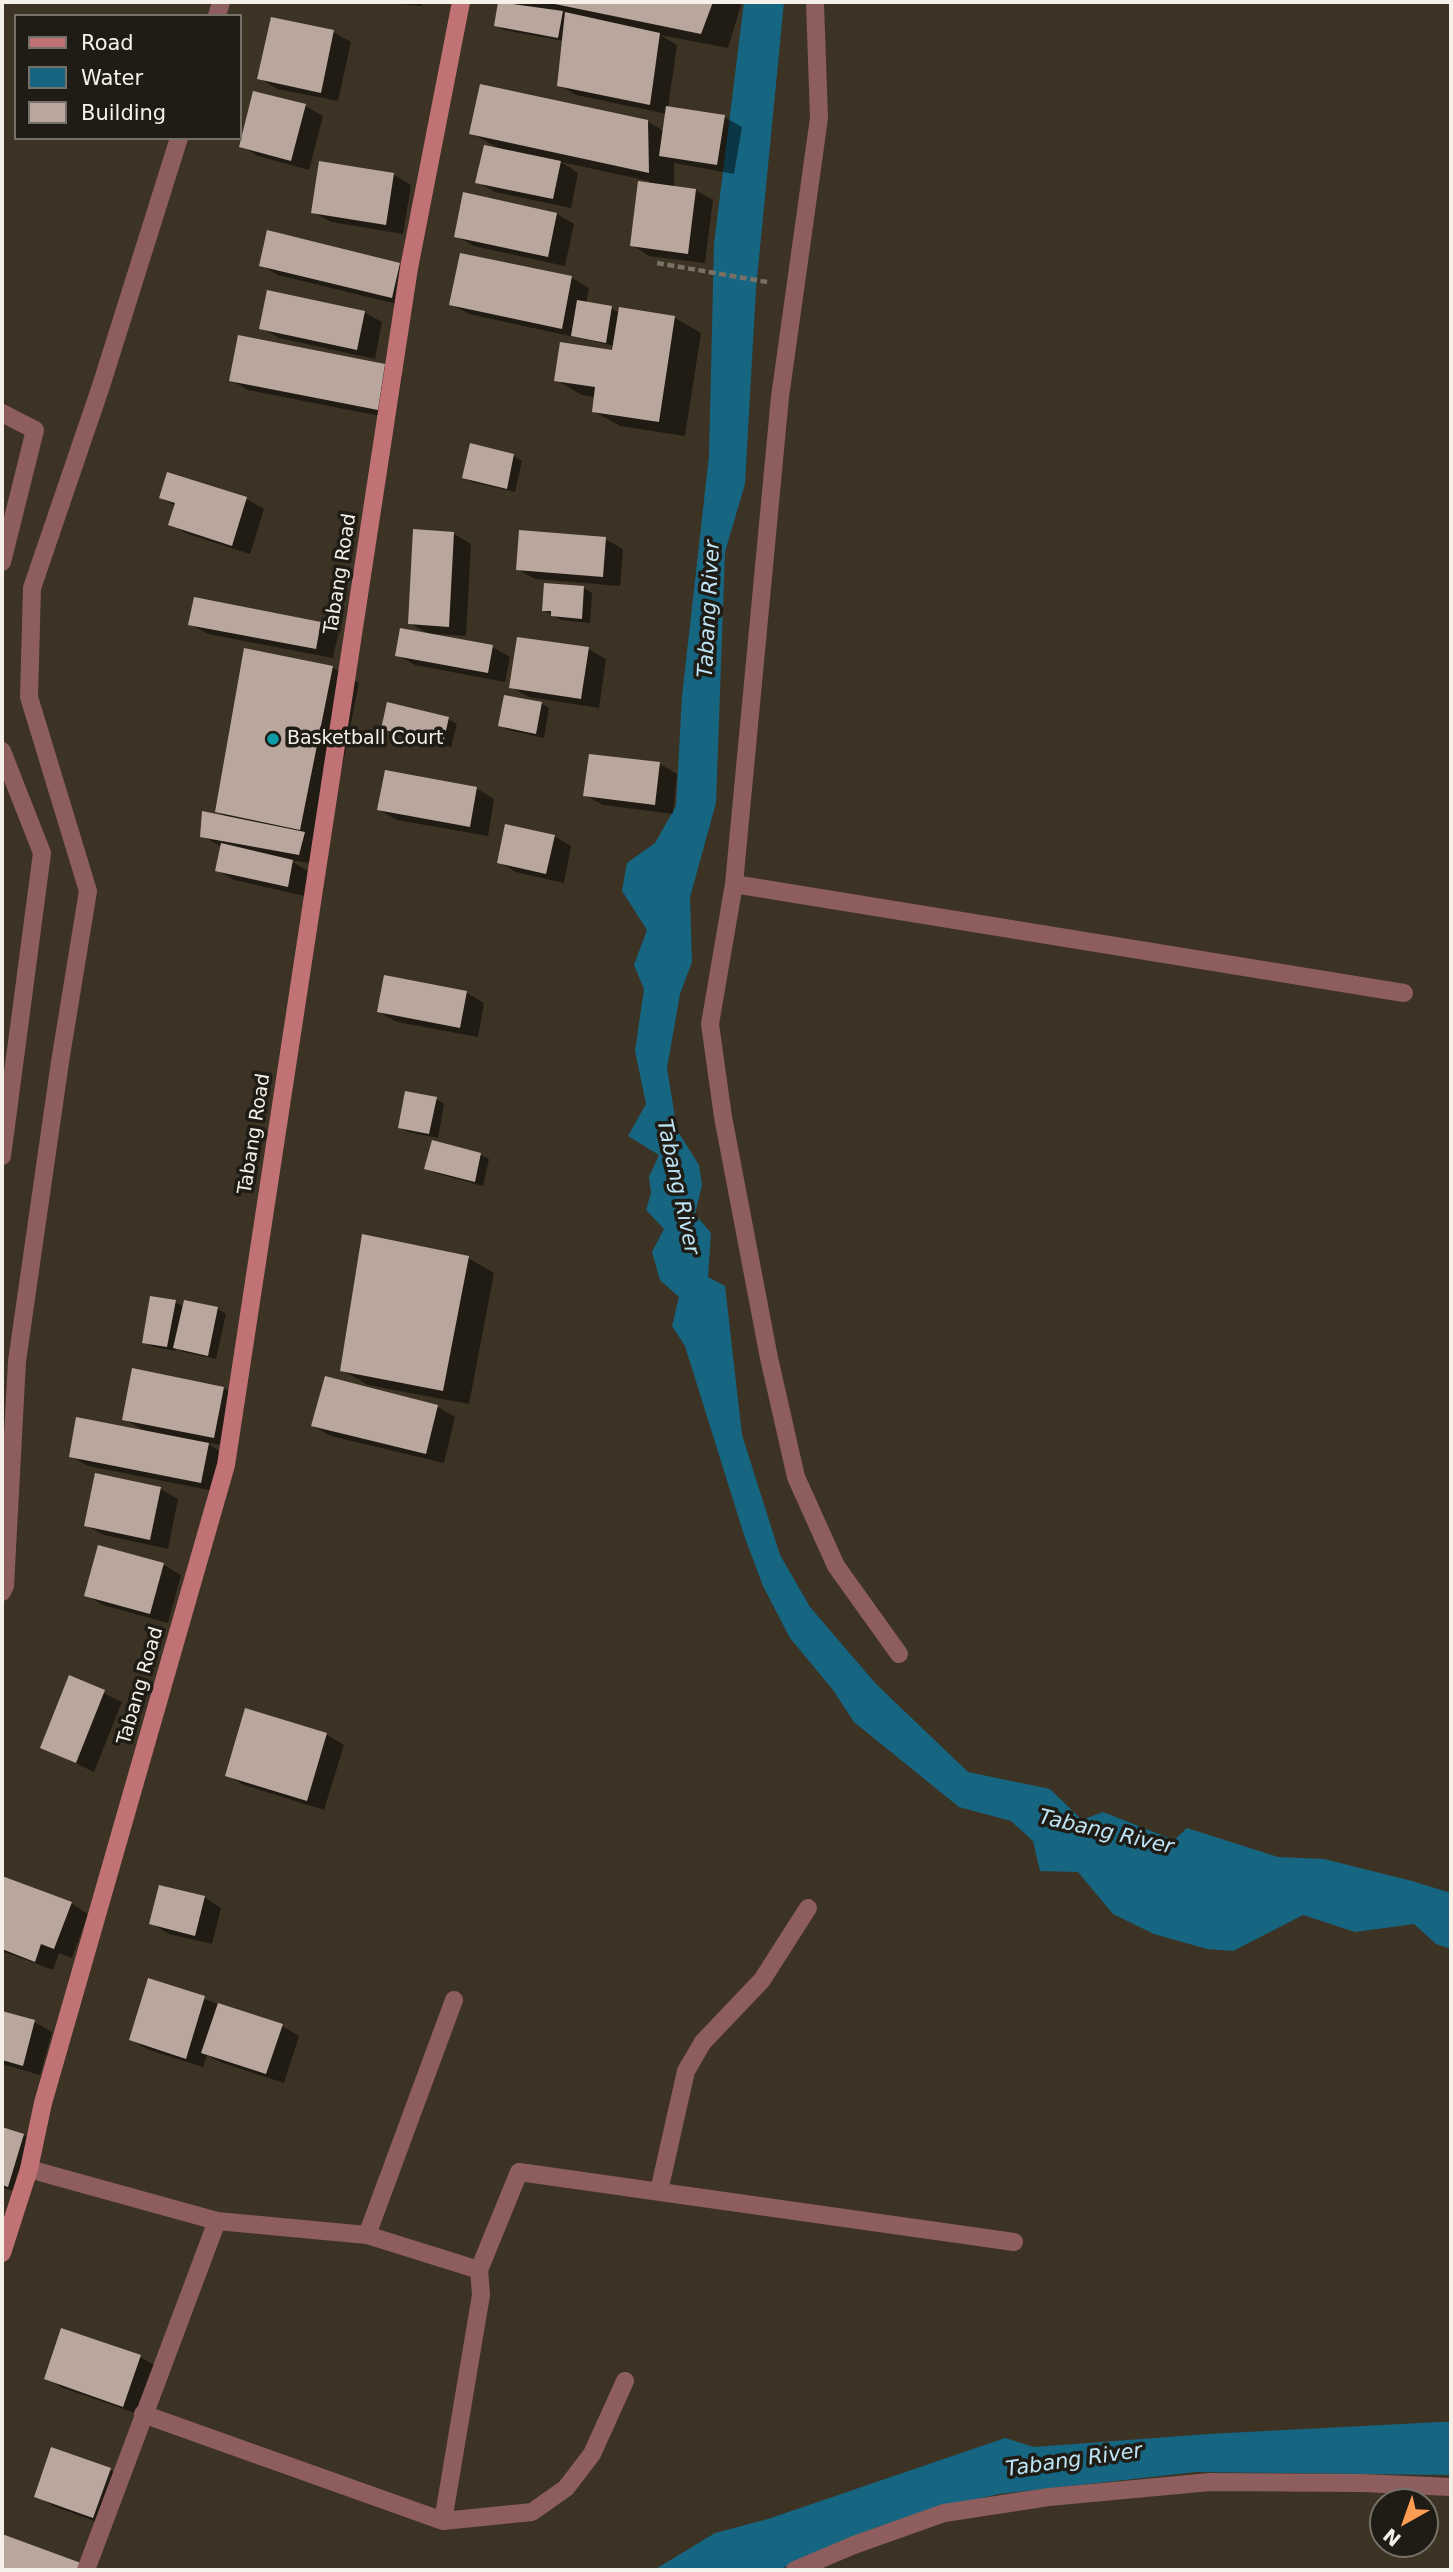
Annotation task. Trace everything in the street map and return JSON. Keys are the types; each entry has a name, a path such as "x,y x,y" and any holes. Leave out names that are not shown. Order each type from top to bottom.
{"main road":[{"name":"Tabang Road","path":"2,2253 29,2169 43,2103 226,1465 409,268 461,2"}],"street":[{"path":"814,2 820,118 780,397 734,884 710,1024 723,1117 769,1358 796,1477 836,1566 899,1654"},
{"path":"2,1592 5,1586 17,1361 60,1062 88,891 29,697 32,588 101,386 178,140"},
{"path":"2,413 35,430 2,562"},
{"path":"2,751 43,853 6,1102 2,1156"},
{"path":"734,884 1404,993"},
{"path":"659,2191 686,2071 703,2042 762,1980 808,1908"},
{"path":"367,2235 454,2000"},
{"path":"29,2169 217,2221 367,2235 479,2270"},
{"path":"443,2521 481,2295 479,2270 519,2172 1014,2242"},
{"path":"86,2570 217,2221"},
{"path":"143,2414 443,2521 532,2512 566,2488 592,2454 625,2381"},
{"path":"795,2570 854,2545 944,2513 1049,2497 1210,2482 1363,2483 1451,2487"}],"path":[{"path":"657,263 768,282"}],"water":[{"name":"Tabang River","path":"744,2 784,2 756,289 745,484 725,552 716,803 690,897 692,962 680,994 667,1068 677,1130 699,1165 702,1185 695,1214 711,1233 708,1277 725,1286 742,1435 780,1555 810,1607 876,1684 968,1772 1050,1789 1082,1820 1103,1812 1174,1840 1187,1828 1278,1857 1324,1859 1451,1893 1451,1949 1436,1944 1414,1924 1355,1932 1303,1915 1233,1951 1207,1949 1154,1934 1113,1914 1078,1872 1040,1871 1033,1841 1011,1821 959,1807 854,1722 833,1690 790,1638 763,1586 745,1538 685,1346 672,1326 679,1297 660,1280 652,1252 664,1229 646,1210 651,1193 649,1177 659,1155 628,1136 646,1104 635,1051 644,989 634,965 647,930 622,891 627,863 655,843 676,806 682,696 709,456 714,244"},
{"name":"Tabang River","path":"1451,2422 1451,2475 1196,2472 999,2494 919,2513 875,2528 778,2570 654,2570 715,2533 768,2519 1005,2438 1034,2447 1208,2434"}],"building":[{"path":"498,2 563,11 558,38 494,26"},
{"path":"545,2 713,2 701,34"},
{"path":"565,12 660,33 650,105 557,86"},
{"path":"271,17 334,30 321,93 257,79"},
{"path":"480,84 648,120 649,173 469,134"},
{"path":"253,91 306,104 291,161 239,147"},
{"path":"666,106 725,115 717,165 659,156"},
{"path":"484,145 561,161 553,199 475,183"},
{"path":"319,161 394,173 386,225 311,213"},
{"path":"638,181 696,189 688,254 630,246"},
{"path":"463,192 557,213 548,257 454,237"},
{"path":"267,230 400,263 392,298 259,266"},
{"path":"460,253 572,276 562,329 449,305"},
{"path":"267,290 365,311 357,350 259,329"},
{"path":"577,300 612,306 606,343 571,336"},
{"path":"619,307 675,316 659,422 592,412 595,387 554,381 560,342 612,350"},
{"path":"238,335 385,364 378,410 229,381"},
{"path":"470,443 514,454 507,489 462,478"},
{"path":"167,472 247,497 232,546 168,525 175,503 159,498"},
{"path":"413,529 454,532 449,627 408,624"},
{"path":"519,530 606,537 603,577 516,570"},
{"path":"544,583 584,586 582,619 551,616 551,611 542,611"},
{"path":"194,597 321,622 316,649 188,625"},
{"path":"400,628 493,645 488,673 395,656"},
{"path":"517,637 589,647 581,699 509,688"},
{"name":"Basketball Court","path":"244,648 333,666 300,830 215,812"},
{"path":"504,695 542,702 536,734 498,726"},
{"path":"387,702 449,717 443,744 381,729"},
{"path":"589,754 660,762 655,805 583,796"},
{"path":"385,770 477,787 470,827 377,810"},
{"path":"202,811 305,832 299,855 200,837"},
{"path":"505,824 555,835 546,874 497,863"},
{"path":"221,843 293,860 288,887 215,871"},
{"path":"384,975 467,991 460,1028 377,1012"},
{"path":"405,1091 437,1097 429,1134 398,1128"},
{"path":"432,1140 481,1153 475,1182 424,1169"},
{"path":"362,1234 469,1256 443,1391 340,1371"},
{"path":"150,1296 176,1300 167,1347 142,1343"},
{"path":"184,1300 218,1307 208,1356 173,1348"},
{"path":"132,1368 224,1387 214,1438 122,1420"},
{"path":"325,1376 438,1405 426,1454 311,1426"},
{"path":"76,1417 209,1443 201,1483 69,1457"},
{"path":"95,1473 161,1487 150,1540 84,1526"},
{"path":"98,1545 164,1563 150,1614 84,1596"},
{"path":"69,1675 105,1690 76,1763 40,1748"},
{"path":"245,1708 327,1733 307,1801 225,1776"},
{"path":"2,1876 72,1902 54,1949 41,1944 35,1962 2,1949"},
{"path":"159,1885 205,1896 195,1936 149,1924"},
{"path":"148,1978 205,1996 186,2059 129,2040"},
{"path":"218,2003 283,2024 266,2074 201,2053"},
{"path":"2,2011 35,2020 23,2066 2,2060"},
{"path":"2,2127 24,2134 8,2187 2,2185"},
{"path":"61,2328 141,2355 123,2407 44,2379"},
{"path":"51,2447 111,2468 93,2518 34,2497"},
{"path":"2,2534 81,2563 78,2570 2,2570"}],"place":[{"name":"Basketball Court","path":"273,739"}]}
